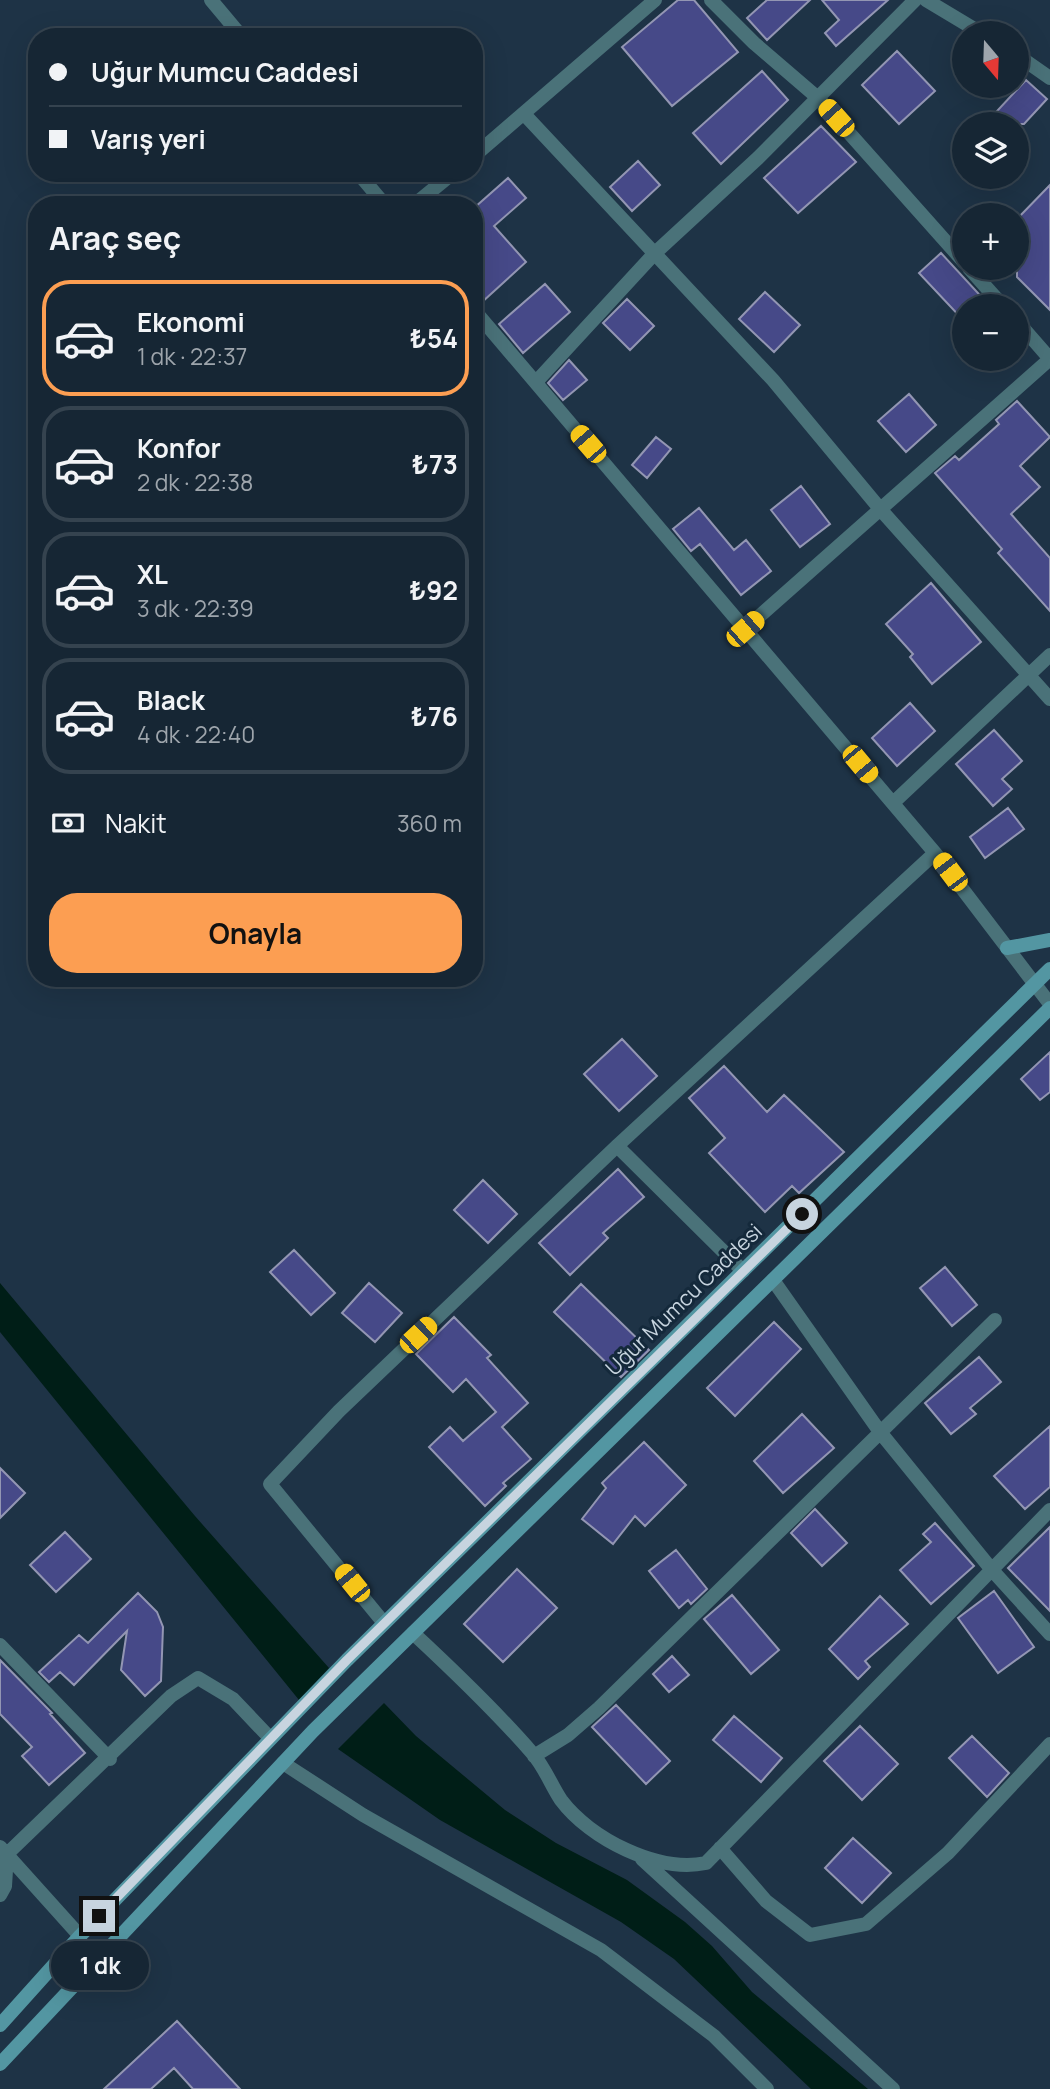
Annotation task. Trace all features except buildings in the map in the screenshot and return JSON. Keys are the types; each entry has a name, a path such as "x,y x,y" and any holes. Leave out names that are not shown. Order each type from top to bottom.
{"street":[{"path":"211,0 234,28"},
{"path":"483,149 654,0"},
{"path":"711,0 754,43 818,97 952,248"},
{"path":"536,382 654,254 915,0"},
{"path":"926,0 961,21"},
{"path":"1029,63 1050,78"},
{"path":"525,115 773,380 881,510 1050,699"},
{"path":"366,182 377,196"},
{"path":"425,196 442,182"},
{"path":"980,280 992,294"},
{"path":"0,2064 313,1731 1050,1006 935,853 483,320"},
{"path":"745,629 1050,359 1029,335"},
{"path":"893,803 1050,654"},
{"path":"384,1623 270,1484 339,1411 617,1146 935,853"},
{"path":"1007,948 1050,940"},
{"name":"Uğur Mumcu Caddesi","path":"0,2025 79,1936 293,1713 1050,970"},
{"path":"617,1146 743,1271"},
{"path":"773,1280 880,1432 992,1570 1050,1634"},
{"path":"534,1756 568,1735 598,1708 995,1320"},
{"path":"641,1858 687,1867 706,1863 1050,1510"},
{"path":"413,1633 474,1690 534,1756 563,1802 592,1829 641,1858 893,2089"},
{"path":"0,1645 110,1759"},
{"path":"3,1851 110,1759 171,1696 198,1678 233,1699 270,1738"},
{"path":"720,1849 766,1901 810,1935 866,1924 948,1853 1050,1744"},
{"path":"283,1763 363,1815 601,1950 714,2036 767,2089"},
{"path":"3,1851 79,1936"},
{"path":"0,1895 5,1886 3,1851"}],"shaded area":[{"path":"0,1283 195,1516 329,1668 299,1700 0,1332"},
{"path":"384,1703 416,1736 505,1810 556,1843 627,1880 685,1922 712,1946 752,1992 868,2089 811,2089 674,1959 621,1922 440,1820 338,1749"}],"route":[{"path":"99,1916 293,1713 802,1214"}]}
